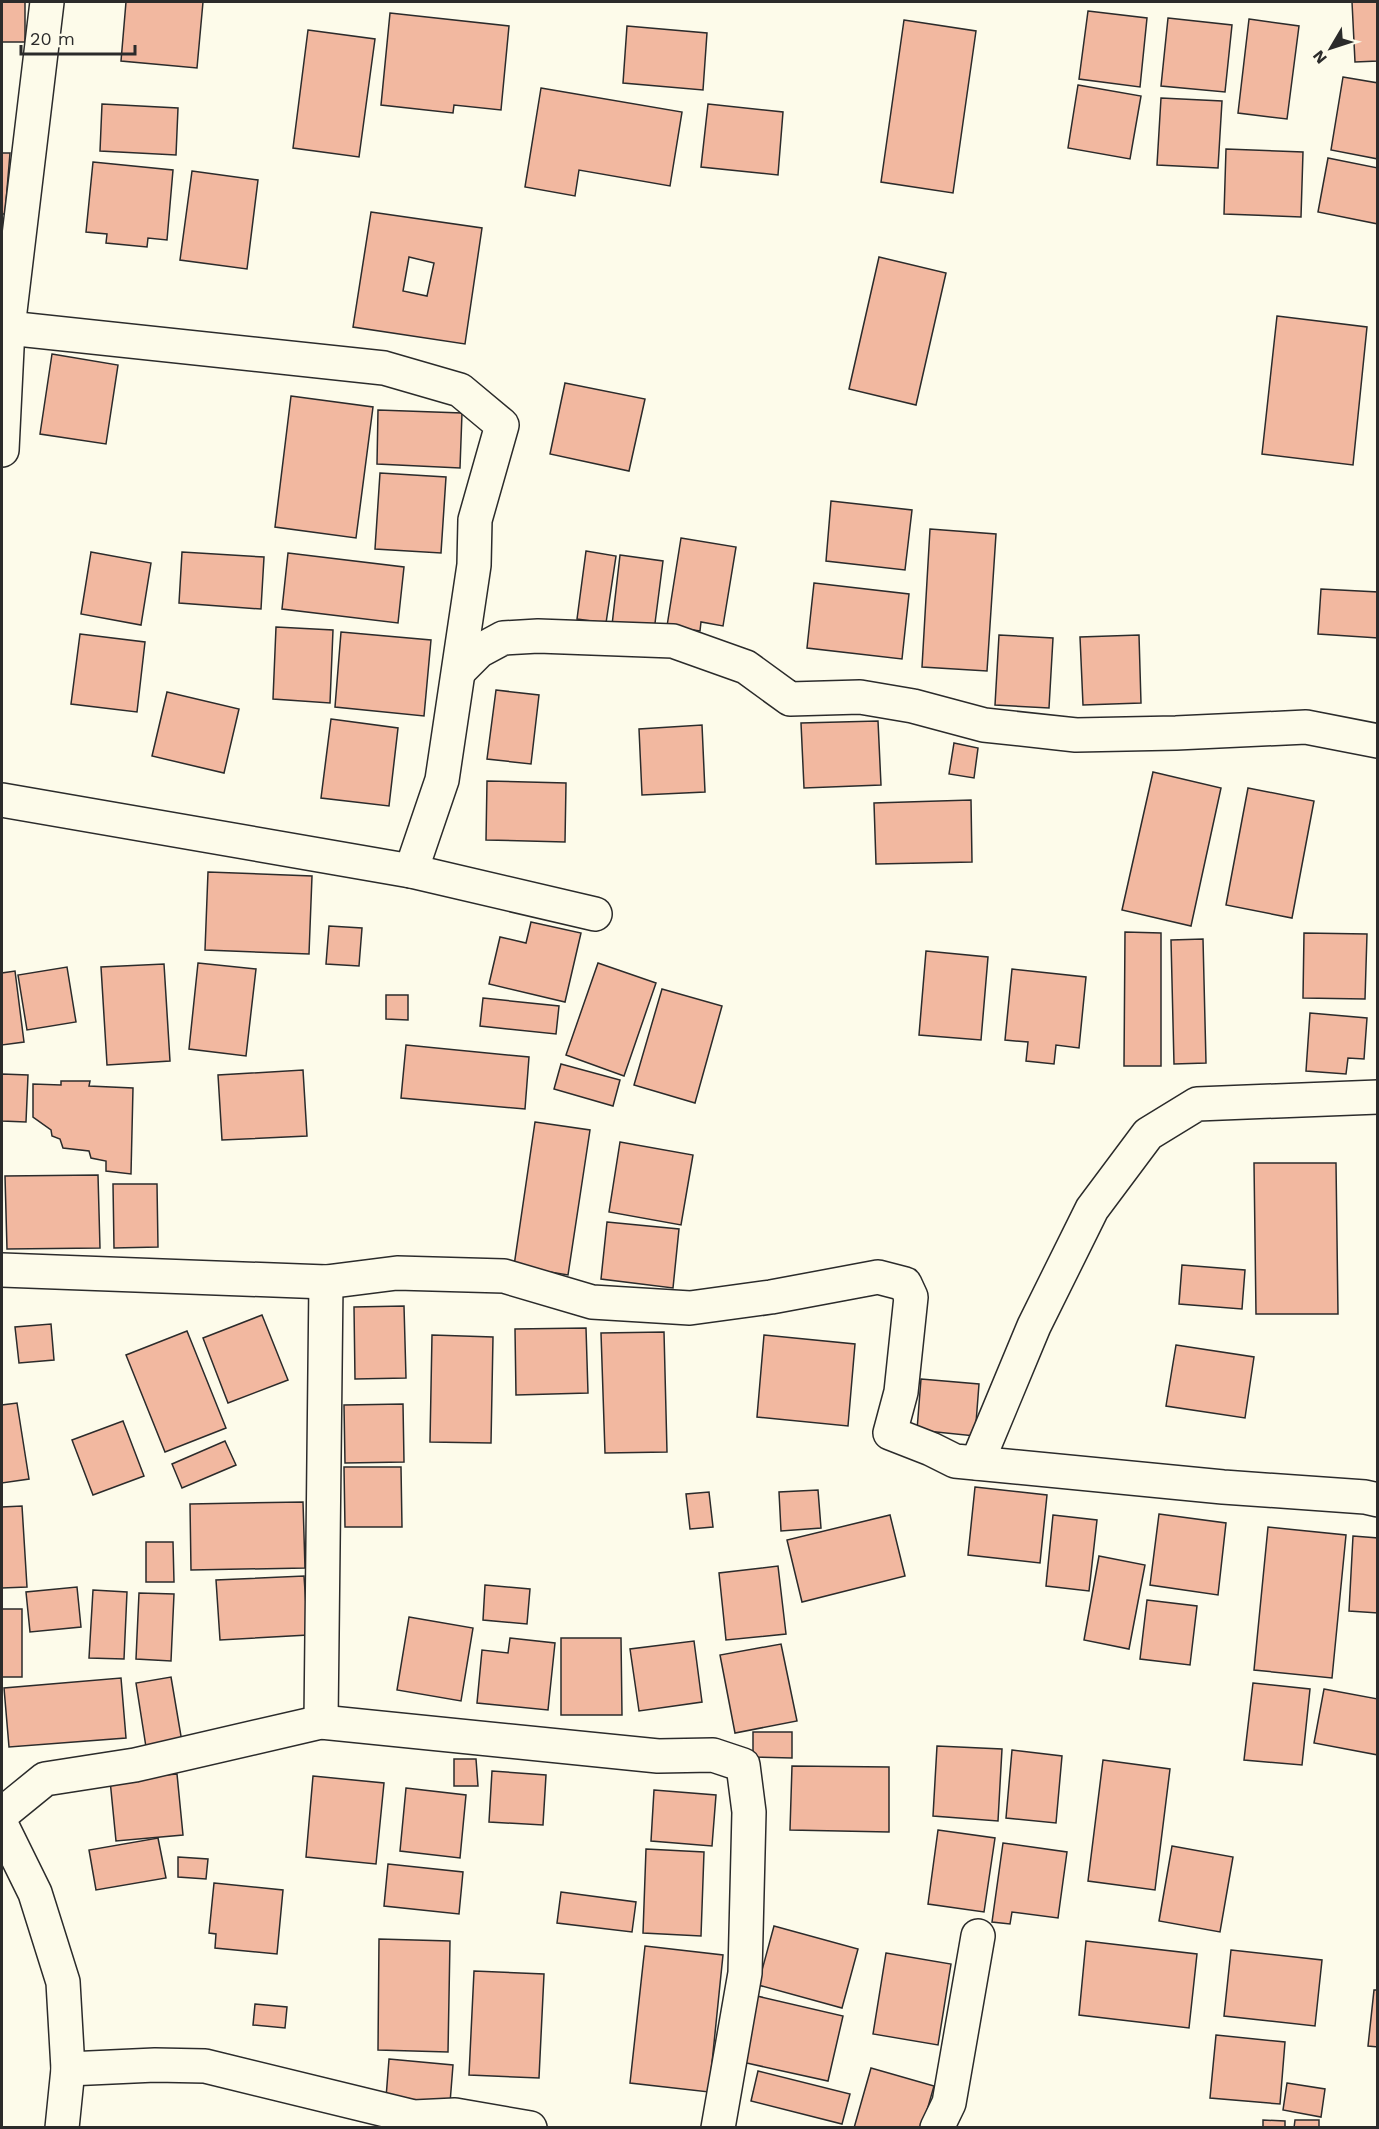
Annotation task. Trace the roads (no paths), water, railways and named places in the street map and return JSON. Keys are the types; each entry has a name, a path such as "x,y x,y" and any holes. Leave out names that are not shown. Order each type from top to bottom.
{"street":[{"path":"2,450 8,328 47,2"},
{"path":"8,328 384,368 460,390 502,425 475,520 474,565 442,780 411,871"},
{"path":"459,671 480,651 503,638 538,636 674,642 746,667 790,699 860,697 913,706 984,725 1076,735 1306,727 1377,741"},
{"path":"2,800 411,871 595,914"},
{"path":"977,1463 1034,1326 1092,1209 1148,1134 1197,1104 1377,1097"},
{"path":"2,1270 326,1282 396,1273 504,1276 592,1302 690,1308 771,1297 878,1277 905,1284 911,1297 901,1392 890,1433 932,1449 955,1461 1223,1487 1365,1497 1377,1500"},
{"path":"321,1722 326,1282"},
{"path":"2,1814 45,1779 135,1765 321,1722 658,1756 713,1755 743,1765 749,1812 745,1972 718,2127"},
{"path":"2,1826 35,1893 63,1982 68,2069 62,2127"},
{"path":"937,2127 949,2103 978,1936"},
{"path":"68,2069 155,2065 205,2066 414,2117 455,2115 530,2127"}]}
